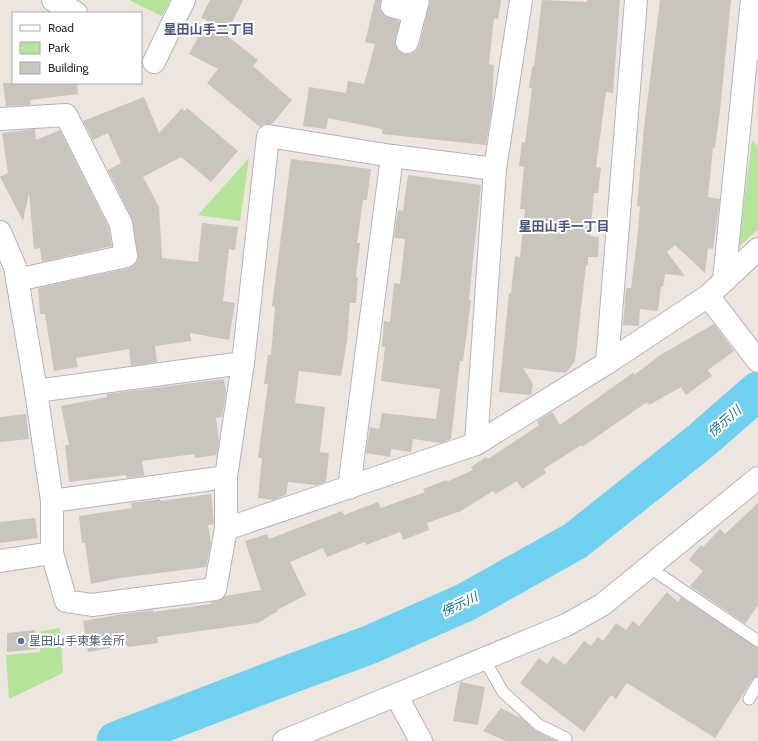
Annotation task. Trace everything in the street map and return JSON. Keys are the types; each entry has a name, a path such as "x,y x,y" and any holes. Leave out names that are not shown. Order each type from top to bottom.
{"street":[{"path":"53,0 74,12"},
{"path":"77,12 83,0"},
{"path":"154,62 184,0"},
{"path":"476,444 495,169 521,0"},
{"path":"607,363 636,0"},
{"path":"724,281 753,49 752,0"},
{"path":"392,6 416,6 407,42"},
{"path":"0,119 66,115 121,224 126,256 17,280"},
{"path":"0,232 15,267 36,391 52,501 52,553 66,601 92,605 216,589 226,529 226,477 243,363 268,136 392,156 495,169"},
{"path":"349,488 392,156"},
{"path":"226,529 476,444 607,363 708,296 758,249"},
{"path":"708,296 757,360"},
{"path":"36,391 243,363"},
{"path":"52,501 226,477"},
{"path":"284,741 572,622 602,605 650,568 758,478"},
{"path":"0,561 52,553"},
{"path":"396,695 421,741"}],"lane":[{"path":"650,568 758,641"},
{"path":"484,659 503,692 539,724 566,738"},
{"path":"749,699 758,683"}],"green space":[{"path":"129,0 170,0 162,16"},
{"path":"752,140 758,146 758,229 738,248"},
{"path":"249,158 240,221 198,215"},
{"path":"60,628 63,673 9,699 6,655 40,652 41,631"}],"building":[{"path":"210,0 243,0 226,35 258,60 253,66 292,100 272,124 264,124 260,127 207,83 218,69 189,54 207,20 201,18"},
{"path":"375,0 381,0 380,9 384,15 400,21 395,45 399,51 404,54 410,54 416,51 419,46 430,0 501,0 498,19 494,18 489,64 494,65 492,108 486,145 382,134 382,129 328,118 326,129 303,126 309,87 346,93 348,81 364,84 375,44 365,42"},
{"path":"542,0 587,2 587,0 620,0 613,93 606,92 596,167 601,168 598,193 594,193 590,236 599,237 598,257 588,257 588,265 586,265 575,361 566,373 523,368 533,384 531,395 499,392 509,293 511,293 515,256 520,257 525,209 520,209 524,167 519,166 522,142 525,143 532,88 529,88 532,67 534,67"},
{"path":"660,0 731,0 720,111 715,148 713,147 708,197 720,199 713,249 708,248 705,273 675,245 667,252 685,276 665,274 663,287 661,286 658,311 640,309 639,326 623,325 626,288 631,288 637,241 640,207 637,206 644,127"},
{"path":"3,83 77,84 78,94 30,100 31,105 6,106"},
{"path":"144,97 159,133 182,108 185,111 187,108 238,151 211,182 181,157 143,177 159,207 162,258 198,262 202,223 238,227 235,250 229,249 223,301 235,303 229,340 190,333 191,341 155,346 157,362 131,366 129,349 76,358 78,367 54,371 45,314 40,314 38,288 129,268 138,260 132,219 108,170 121,163 108,133 93,140 83,121"},
{"path":"35,129 36,140 60,130 109,228 112,246 42,262 40,248 34,249 29,193 23,221 0,177 8,173 2,133"},
{"path":"291,159 371,169 367,200 363,200 357,243 360,243 356,277 358,277 356,303 350,303 347,341 341,376 299,371 295,403 325,407 320,452 329,453 326,482 317,485 288,482 286,495 273,500 258,498 262,458 258,458 268,384 264,384 268,355 271,355 275,307 272,306"},
{"path":"408,175 481,185 469,300 471,301 463,361 460,361 451,439 441,443 413,439 411,452 391,449 390,457 366,453 370,427 379,429 382,413 436,419 440,389 381,381 385,347 382,347 384,321 390,322 394,283 400,284 405,239 394,238 398,210 403,211"},
{"path":"714,324 734,351 708,370 712,376 686,395 681,387 649,405 647,402 582,447 581,445 544,469 546,473 522,489 517,481 496,494 493,491 461,511 427,523 429,530 403,540 400,532 366,545 365,542 327,557 323,548 290,562 306,595 277,610 278,611 258,623 157,637 158,643 128,647 127,645 88,652 83,621 153,610 153,612 211,604 211,602 217,601 225,596 261,590 245,541 267,534 269,539 342,511 344,515 378,502 381,508 425,492 423,489 447,480 446,482 473,470 471,467 486,457 488,459 539,425 537,421 552,412 560,425 634,372 634,375 662,354"},
{"path":"224,379 226,394 222,417 216,418 219,441 217,455 195,458 194,454 142,461 144,476 127,478 126,475 69,482 65,445 69,445 61,406 107,397 107,394"},
{"path":"26,414 29,439 0,442 0,417"},
{"path":"211,494 214,524 208,525 211,543 206,567 120,578 91,584 85,543 82,543 79,516 132,508 131,503 160,499 161,501"},
{"path":"758,503 758,605 745,624 690,586 703,571 689,560 701,545 703,547 720,529 725,534"},
{"path":"35,518 38,538 0,543 0,522"},
{"path":"667,592 678,602 681,597 758,648 758,676 752,680 715,738 627,683 616,699 611,695 584,732 520,683 539,658 547,664 553,656 565,665 584,641 591,646 598,637 603,641 616,623 626,630 633,621 639,626"},
{"name":"星田山手東集会所","path":"35,630 36,649 7,652 7,633"},
{"path":"460,682 485,687 478,725 453,721"},
{"path":"501,708 521,718 536,731 556,741 506,741 483,731"}],"waterway":[{"name":"傍示川","path":"116,741 369,645 466,602 575,541 702,440 758,391"}],"place":[{"name":"星田山手東集会所","path":"21,641"}],"district":[{"name":"星田山手二丁目","path":"209,29"},
{"name":"星田山手一丁目","path":"564,226"}]}
